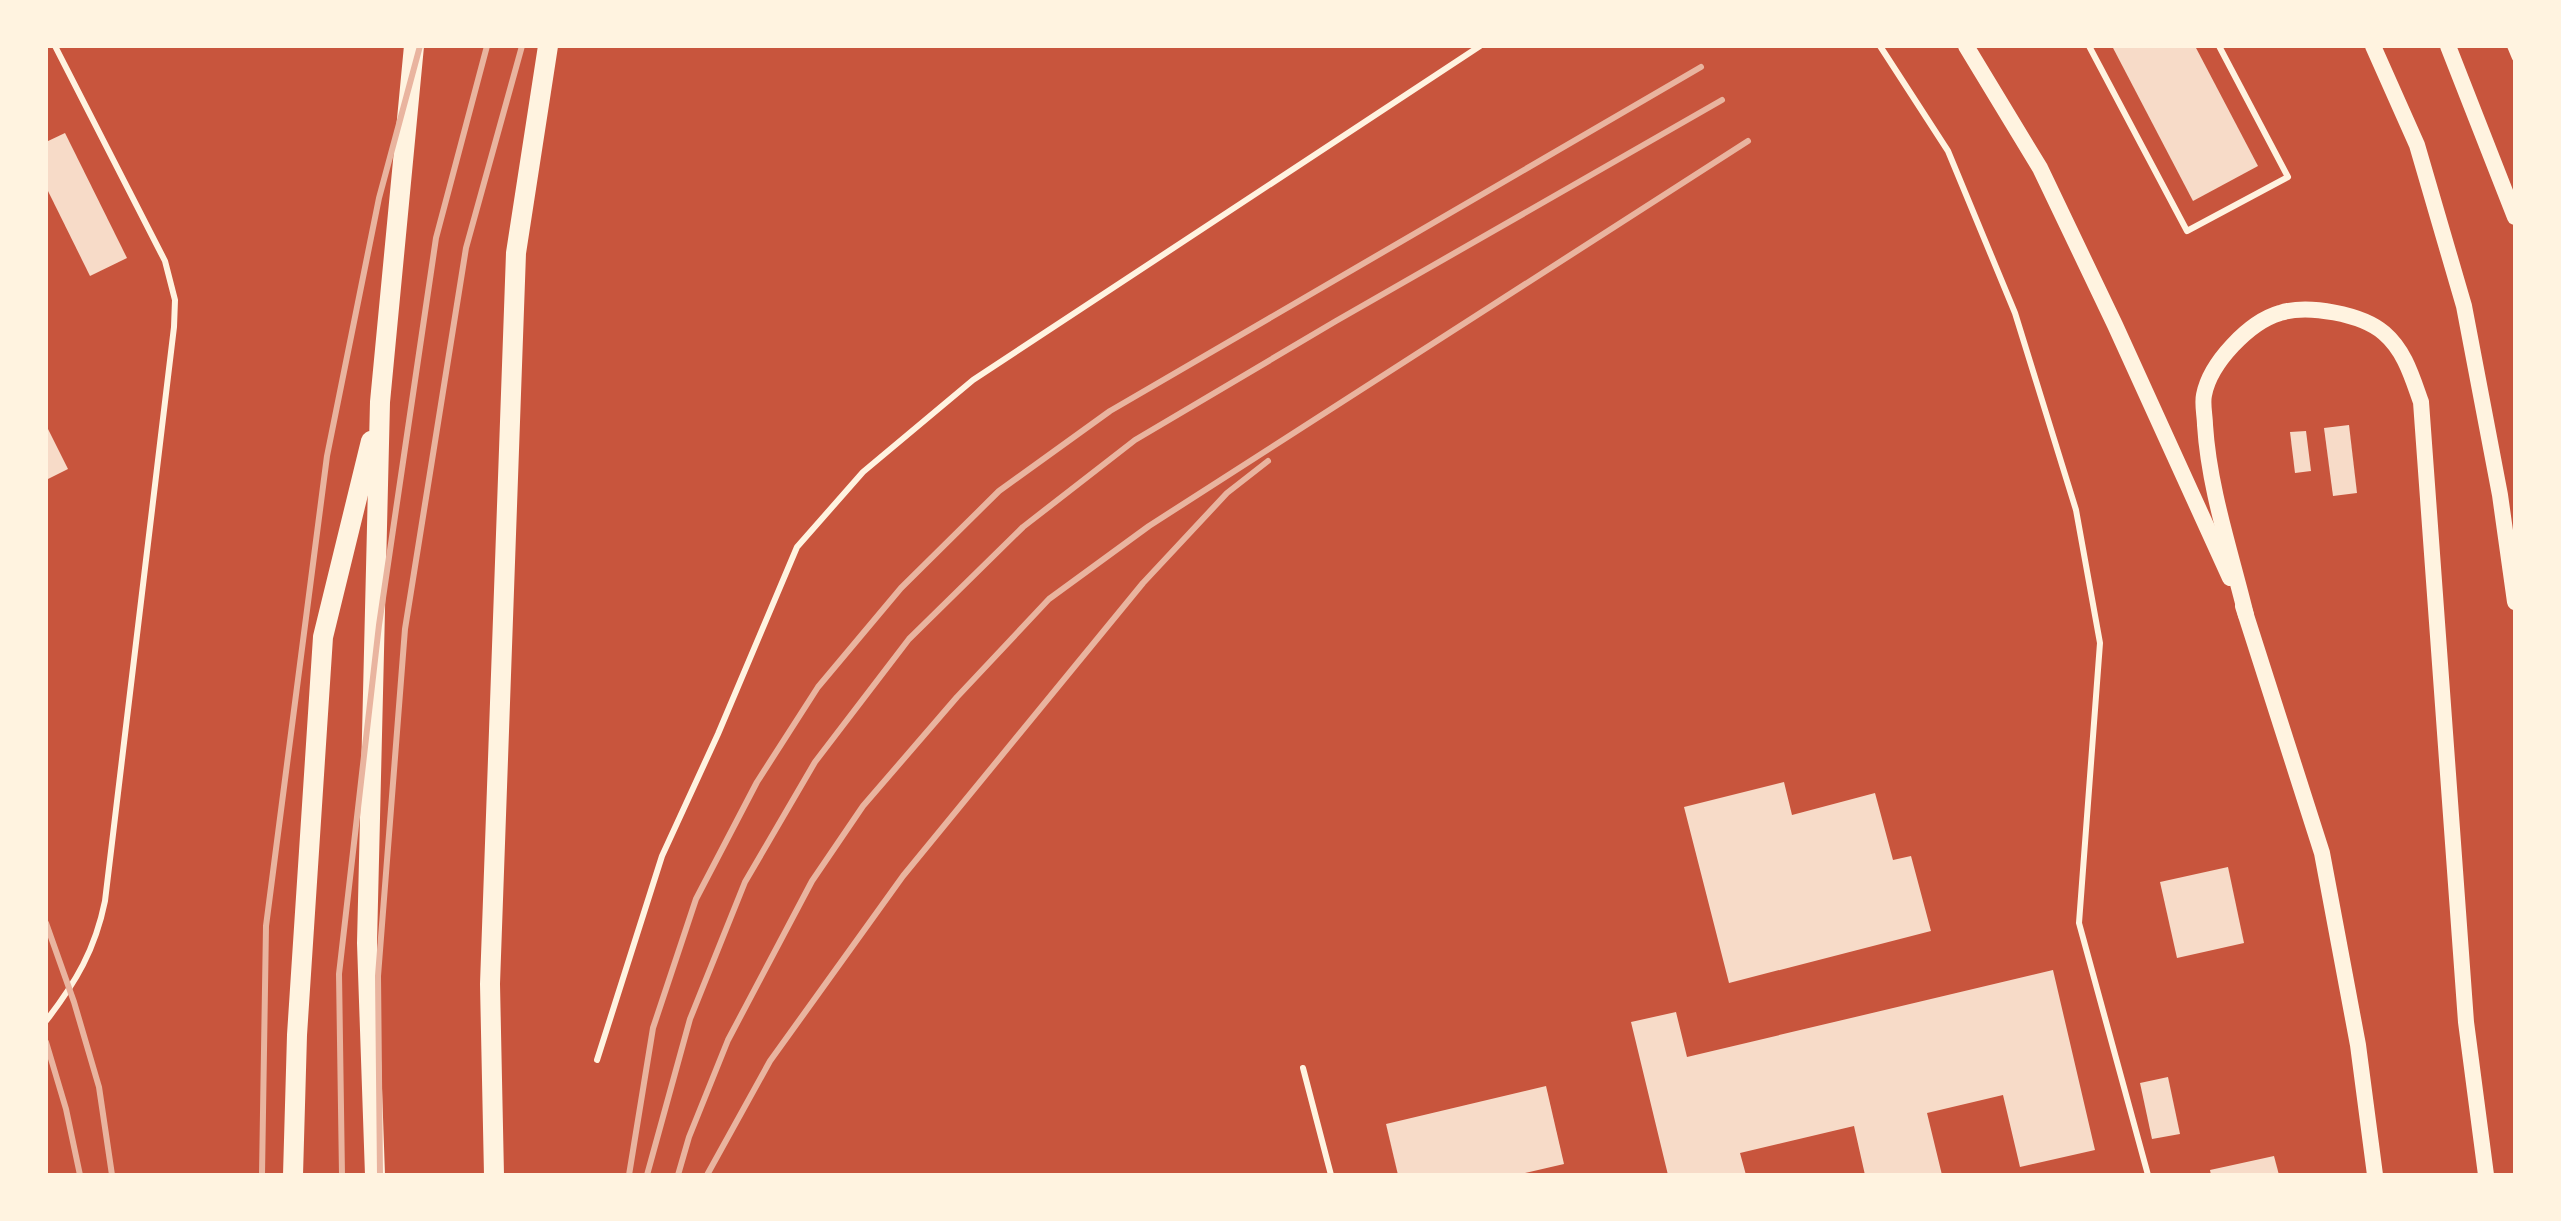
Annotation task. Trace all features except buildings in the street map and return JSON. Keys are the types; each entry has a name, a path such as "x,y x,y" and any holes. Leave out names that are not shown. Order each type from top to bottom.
{"main road":[{"path":"375,1175 367,943 380,402 414,46"},
{"path":"494,1175 490,984 516,253 548,46"},
{"path":"1966,46 2040,168 2115,325 2246,615"},
{"path":"2373,46 2417,145 2464,306 2500,495 2515,602"},
{"path":"2448,46 2515,217"},
{"path":"2375,1175 2358,1045 2322,853 2246,615 2207,454 2204,394 2223,354 2248,330 2280,313 2322,309 2357,319 2383,332 2404,357 2421,402 2466,1022 2486,1175"},
{"path":"293,1175 297,1035 323,637 380,402"}],"lane":[{"path":"46,1021 87,961 99,932 105,901 175,300 165,261 55,46"},
{"path":"597,1060 662,856 718,734 797,547 863,472 973,380 1480,46"},
{"path":"1880,46 1948,151 2015,313 2076,510 2100,643 2079,923 2148,1175"},
{"path":"2089,46 2187,231 2288,177 2219,46"},
{"path":"2510,46 2515,58"},
{"path":"1303,1068 1331,1175"}],"railway":[{"path":"262,1175 266,926 327,456 379,198 420,46"},
{"path":"342,1175 339,974 379,625 436,238 487,46"},
{"path":"380,1175 378,976 405,629 466,248 522,46"},
{"path":"629,1175 653,1028 696,899 757,782 818,687 901,588 999,491 1110,411 1701,67"},
{"path":"647,1175 690,1019 745,882 815,762 909,639 1023,527 1135,440 1722,100"},
{"path":"678,1175 689,1137 728,1040 812,881 863,806 957,697 1049,599 1149,526 1748,141"},
{"path":"707,1175 770,1061 903,876 1143,583 1227,493 1268,461"},
{"path":"46,923 99,1087 112,1175"},
{"path":"46,1042 66,1109 80,1175"}]}
